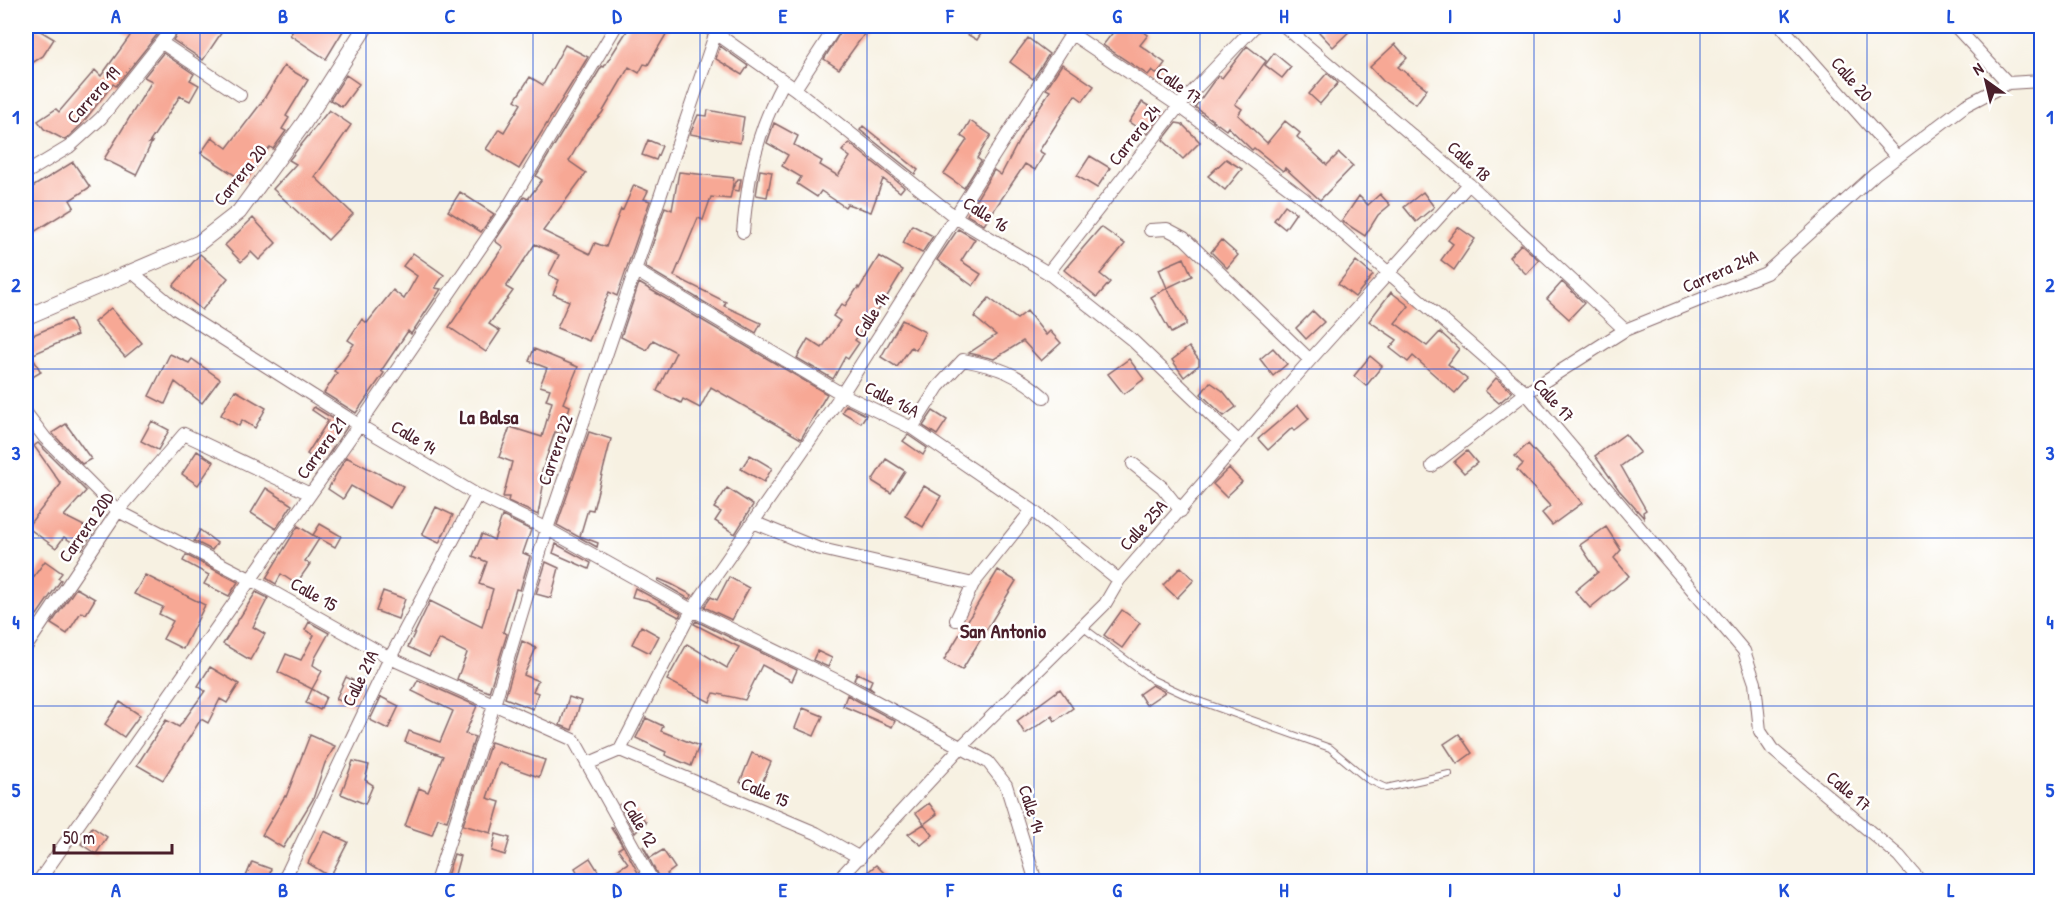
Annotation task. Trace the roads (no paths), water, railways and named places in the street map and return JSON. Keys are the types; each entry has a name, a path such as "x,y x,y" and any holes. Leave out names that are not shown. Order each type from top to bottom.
{"street":[{"name":"Carrera 19","path":"26,172 69,147 101,118 174,26"},
{"name":"Carrera 20","path":"26,317 199,243 239,212 304,123 366,26"},
{"name":"Carrera 21","path":"38,882 359,425 505,212 616,26"},
{"path":"795,89 836,26"},
{"name":"Calle 17","path":"1060,26 1179,106 1303,198 1388,275 1526,393 1744,651 1755,683 1760,731 1772,749 1899,855 1921,882"},
{"name":"Carrera 24","path":"1048,273 1179,106 1255,26"},
{"name":"Calle 18","path":"1284,26 1469,184 1624,330"},
{"name":"Calle 20","path":"1781,26 1897,157"},
{"path":"1955,26 2008,83"},
{"name":"Calle 16","path":"711,28 795,89 955,217 1048,273 1131,339 1239,442"},
{"name":"Carrera 22","path":"436,882 494,705 547,529 636,271 711,28"},
{"name":"Calle 14","path":"620,750 692,610 842,394 1072,33"},
{"path":"162,43 240,95"},
{"path":"742,232 747,179 767,114 784,81"},
{"name":"Carrera 24A","path":"1432,466 1526,393 1624,330 1766,273 1897,157 1966,105 2008,83 2042,81"},
{"name":"Calle 25A","path":"836,882 961,747 1105,604 1119,580 1310,360 1469,184"},
{"path":"1150,230 1167,229 1184,238 1310,360"},
{"name":"Calle 16A","path":"636,271 842,394 912,428 1032,510 1119,580"},
{"name":"Calle 14","path":"132,272 176,309 359,425 477,495 547,529 692,610 840,682 988,762 1006,785 1036,882"},
{"path":"912,428 938,387 963,360 1005,370 1023,379 1044,397"},
{"name":"Calle 15","path":"26,413 45,438 118,511 250,579 390,658 574,740 596,783"},
{"name":"Carrera 20D","path":"26,647 118,511 184,434 310,494"},
{"path":"1133,464 1161,487 1181,511"},
{"name":"Calle 21A","path":"284,882 390,658 477,495"},
{"path":"956,620 973,584 1032,510"},
{"path":"753,522 817,548 973,584"},
{"path":"587,764 620,750"},
{"name":"Calle 15","path":"620,750 816,833 860,858"},
{"name":"Calle 12","path":"596,783 653,882"},
{"path":"26,878 33,882"}],"lane":[{"path":"1081,626 1153,680 1196,700 1330,748 1367,779 1386,788 1449,774"}],"district":[{"name":"La Balsa","path":"489,416"},
{"name":"San Antonio","path":"1003,630"}]}
